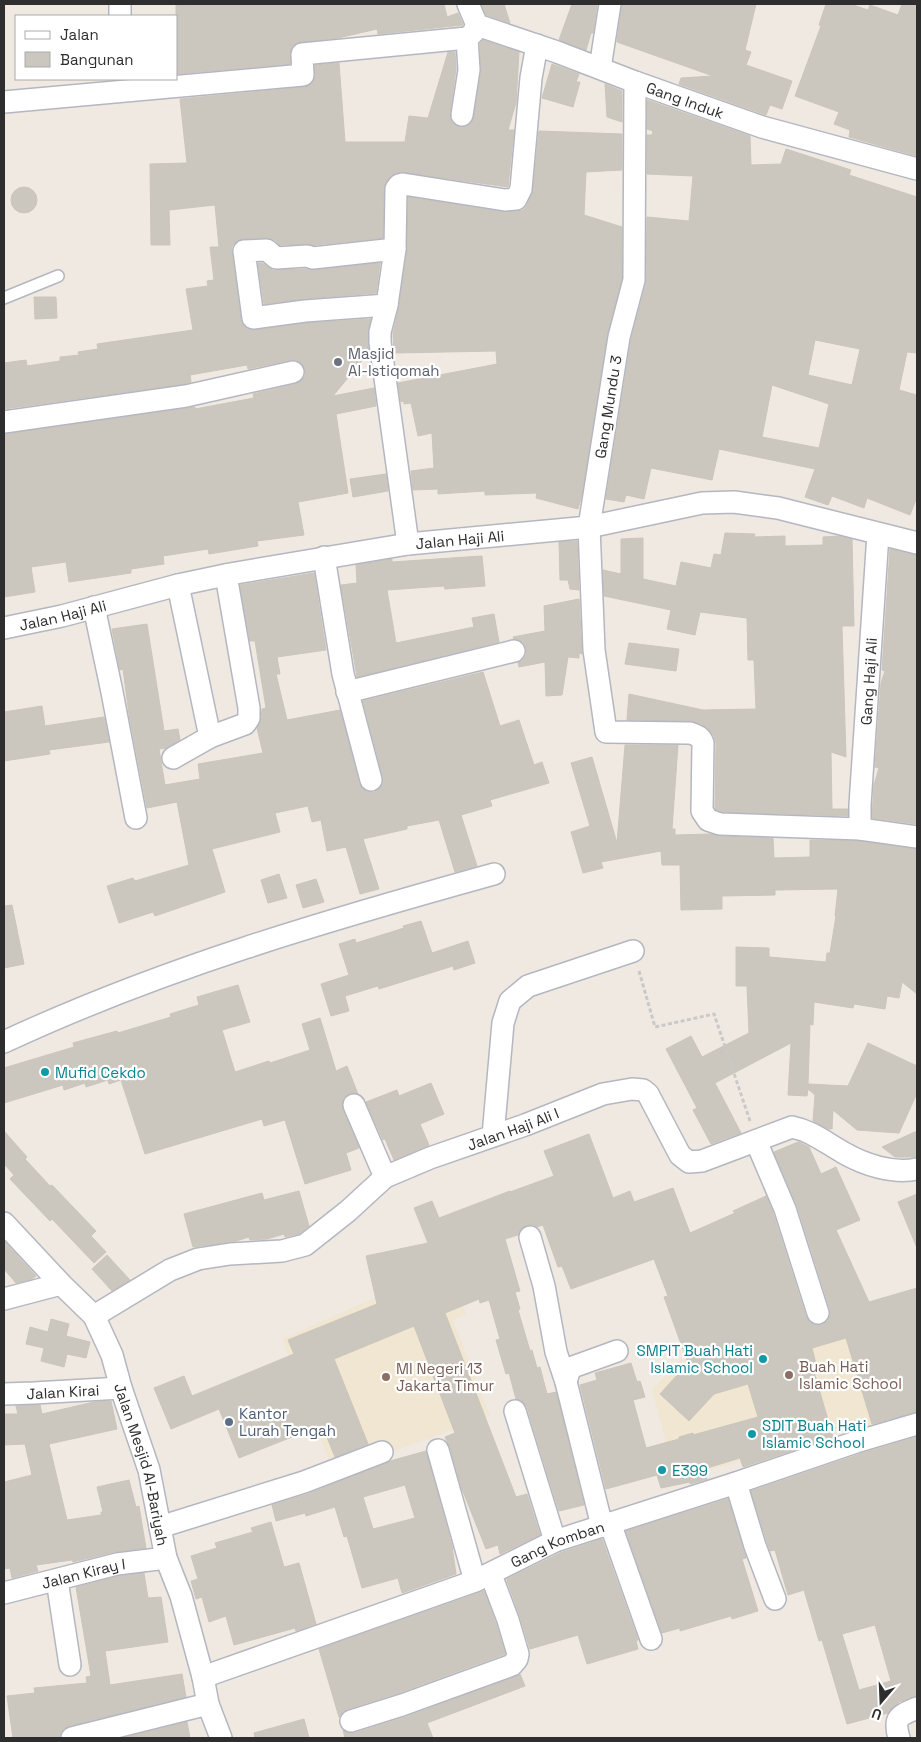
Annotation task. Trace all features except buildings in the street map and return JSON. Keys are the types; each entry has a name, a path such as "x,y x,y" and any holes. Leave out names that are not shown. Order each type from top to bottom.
{"street":[{"path":"462,115 469,70 472,31 468,4"},
{"path":"600,68 610,4"},
{"path":"4,102 122,85 303,75 302,54 472,31"},
{"name":"Gang Induk","path":"472,31 537,45 762,127 917,169"},
{"path":"408,544 380,342 380,332 387,305 395,249 396,189 399,185 403,184 512,200 519,195 531,78 537,45"},
{"name":"Gang Mundu 3","path":"635,82 634,280 619,337 589,527 594,650 606,732 690,734 701,738 703,744 702,811 704,816 712,822 766,827 860,830"},
{"path":"387,305 305,311 253,318 244,251 267,250 276,258 307,256 313,258 395,249"},
{"path":"4,422 186,396 293,372"},
{"name":"Jalan Haji Ali","path":"4,628 178,585 324,557 408,544 589,527 702,503 734,502 778,508 917,543"},
{"name":"Gang Haji Ali","path":"860,830 860,805 878,534"},
{"path":"324,557 348,692 371,780"},
{"path":"173,758 210,737 245,724 249,718 249,708 226,575"},
{"path":"178,585 210,737"},
{"path":"94,607 136,818"},
{"path":"348,692 514,651"},
{"path":"860,830 917,837"},
{"path":"4,1042 57,1017 180,970 371,908 494,874"},
{"path":"493,1136 503,1023 510,1001 528,986 633,951"},
{"name":"Jalan Haji Ali I","path":"94,1316 170,1270 198,1259 230,1254 282,1251 305,1245 348,1211 385,1177 430,1158 525,1125 603,1094 632,1089 643,1090 648,1094 680,1155 689,1162 702,1161 792,1128 798,1128 820,1138 845,1154 879,1167 905,1172 917,1169"},
{"path":"354,1105 385,1177"},
{"path":"756,1141 785,1210 818,1313"},
{"name":"Jalan Mesjid Al-Bariyah","path":"4,1223 94,1316 112,1355 121,1388 149,1470 166,1558 181,1596 203,1677 208,1704 220,1738"},
{"path":"530,1237 544,1286 556,1352 606,1524 651,1639"},
{"path":"4,1298 61,1284"},
{"path":"566,1382 570,1368 617,1351"},
{"name":"Jalan Kirai","path":"4,1394 121,1388"},
{"path":"515,1411 555,1541"},
{"name":"Gang Komban","path":"203,1677 483,1578 555,1541 856,1442 917,1424"},
{"path":"351,1721 402,1705 512,1665 517,1660 518,1654 508,1620 483,1578 438,1450"},
{"path":"160,1527 304,1482 382,1452"},
{"path":"736,1483 755,1546 775,1599"},
{"name":"Jalan Kiray I","path":"4,1592 116,1564 166,1558"},
{"path":"57,1580 70,1665"},
{"path":"72,1738 208,1704"},
{"path":"899,1738 896,1726 897,1720 917,1708"}],"lane":[{"path":"4,298 58,276"}],"path":[{"path":"633,951 654,1027 714,1014 756,1141"}],"shaded area":[{"name":"MI Negeri 13 Jakarta Timur","path":"446,1266 466,1314 453,1320 490,1416 334,1473 282,1339"},
{"name":"Buah Hati Islamic School","path":"888,1297 917,1394 917,1418 845,1438 842,1431 677,1480 652,1390 681,1359"}],"place":[{"name":"Masjid Al-Istiqomah","path":"338,362"},
{"name":"Mufid Cekdo","path":"45,1072"},
{"name":"SMPIT Buah Hati Islamic School","path":"763,1359"},
{"name":"Buah Hati Islamic School","path":"789,1375"},
{"name":"MI Negeri 13 Jakarta Timur","path":"386,1377"},
{"name":"Kantor Lurah Tengah","path":"229,1422"},
{"name":"SDIT Buah Hati Islamic School","path":"752,1434"},
{"name":"E399","path":"662,1470"}]}
